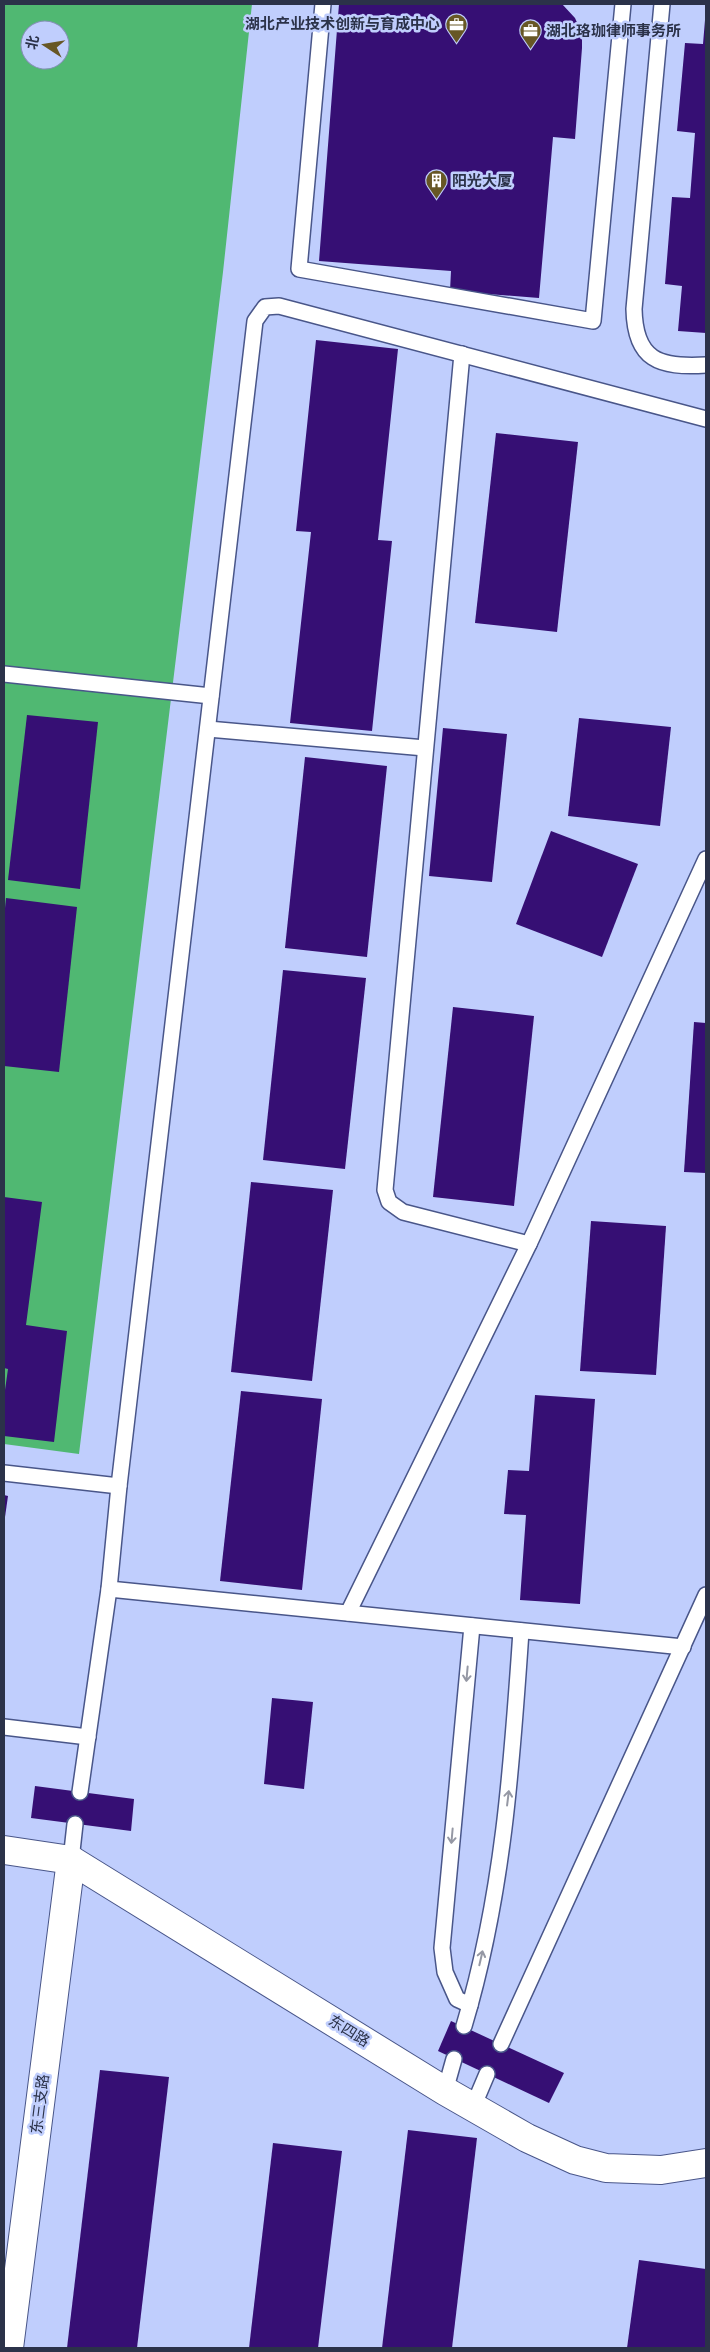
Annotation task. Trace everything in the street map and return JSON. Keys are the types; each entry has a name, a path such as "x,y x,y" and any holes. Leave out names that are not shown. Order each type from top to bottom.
{"street":[{"name":"东四路","path":"4,1850 71,1860 445,2091 527,2138 589,2165 643,2171 706,2163"},
{"name":"东三支路","path":"9,2348 71,1860"}],"lane":[{"path":"323,4 299,269 593,321 623,4"},
{"path":"662,4 634,309 635,330 639,343 649,355 667,364 686,367 706,365"},
{"path":"80,1792 109,1589 119,1486 208,729 252,334 259,312 272,305 279,306 706,419"},
{"path":"462,354 385,1190 390,1202 403,1212 529,1244"},
{"path":"4,674 211,696"},
{"path":"208,729 426,748"},
{"path":"348,1613 529,1244 706,859"},
{"path":"4,1473 119,1486"},
{"path":"109,1589 683,1647"},
{"path":"501,2044 706,1595"},
{"path":"470,2005 457,1999 445,1972 442,1948 472,1626"},
{"path":"464,2026 499,1874 511,1777 521,1630"},
{"path":"4,1727 88,1737"},
{"path":"71,1860 75,1824"},
{"path":"445,2091 454,2059"},
{"path":"473,2107 487,2074"}],"green space":[{"path":"4,4 252,4 223,272 79,1454 4,1444"}],"building":[{"name":"阳光大厦","path":"339,4 562,4 575,18 582,34 582,48 575,139 553,137 539,298 450,291 451,271 319,261"},
{"path":"705,20 706,333 678,331 682,286 665,284 672,197 690,198 695,133 677,131 685,43 703,44"},
{"path":"316,340 398,349 378,540 392,541 372,731 290,723 311,532 296,531"},
{"path":"496,433 578,442 557,632 475,623"},
{"path":"27,715 98,722 80,889 8,880"},
{"path":"579,718 671,727 660,826 568,816"},
{"path":"443,728 507,734 492,882 429,876"},
{"path":"305,757 387,766 367,957 285,948"},
{"path":"551,831 638,864 602,957 516,924"},
{"path":"6,898 77,907 59,1072 4,1066 4,918"},
{"path":"283,970 366,978 345,1169 263,1160"},
{"path":"453,1007 534,1016 514,1206 433,1197"},
{"path":"694,1022 706,1023 706,1173 684,1172"},
{"path":"251,1182 333,1190 312,1381 231,1372"},
{"path":"4,1197 42,1202 26,1325 67,1331 54,1442 4,1436 4,1397 8,1369 4,1368"},
{"path":"591,1221 666,1226 656,1375 580,1371"},
{"path":"241,1391 322,1399 302,1590 220,1581"},
{"path":"535,1395 595,1399 580,1604 520,1600 526,1515 504,1514 508,1470 529,1471"},
{"path":"4,1495 8,1496 5,1517 4,1517"},
{"path":"272,1698 313,1702 304,1789 264,1784"},
{"path":"35,1786 134,1799 131,1831 31,1818"},
{"path":"451,2021 564,2073 549,2103 438,2051"},
{"path":"100,2070 169,2077 137,2348 67,2348"},
{"path":"408,2130 477,2138 452,2348 382,2348"},
{"path":"273,2143 342,2151 318,2348 249,2348"},
{"path":"639,2260 706,2269 706,2348 627,2348"}],"place":[{"name":"湖北产业技术创新与育成中心","path":"456,43"},
{"name":"湖北珞珈律师事务所","path":"530,50"},
{"name":"阳光大厦","path":"436,200"}]}
